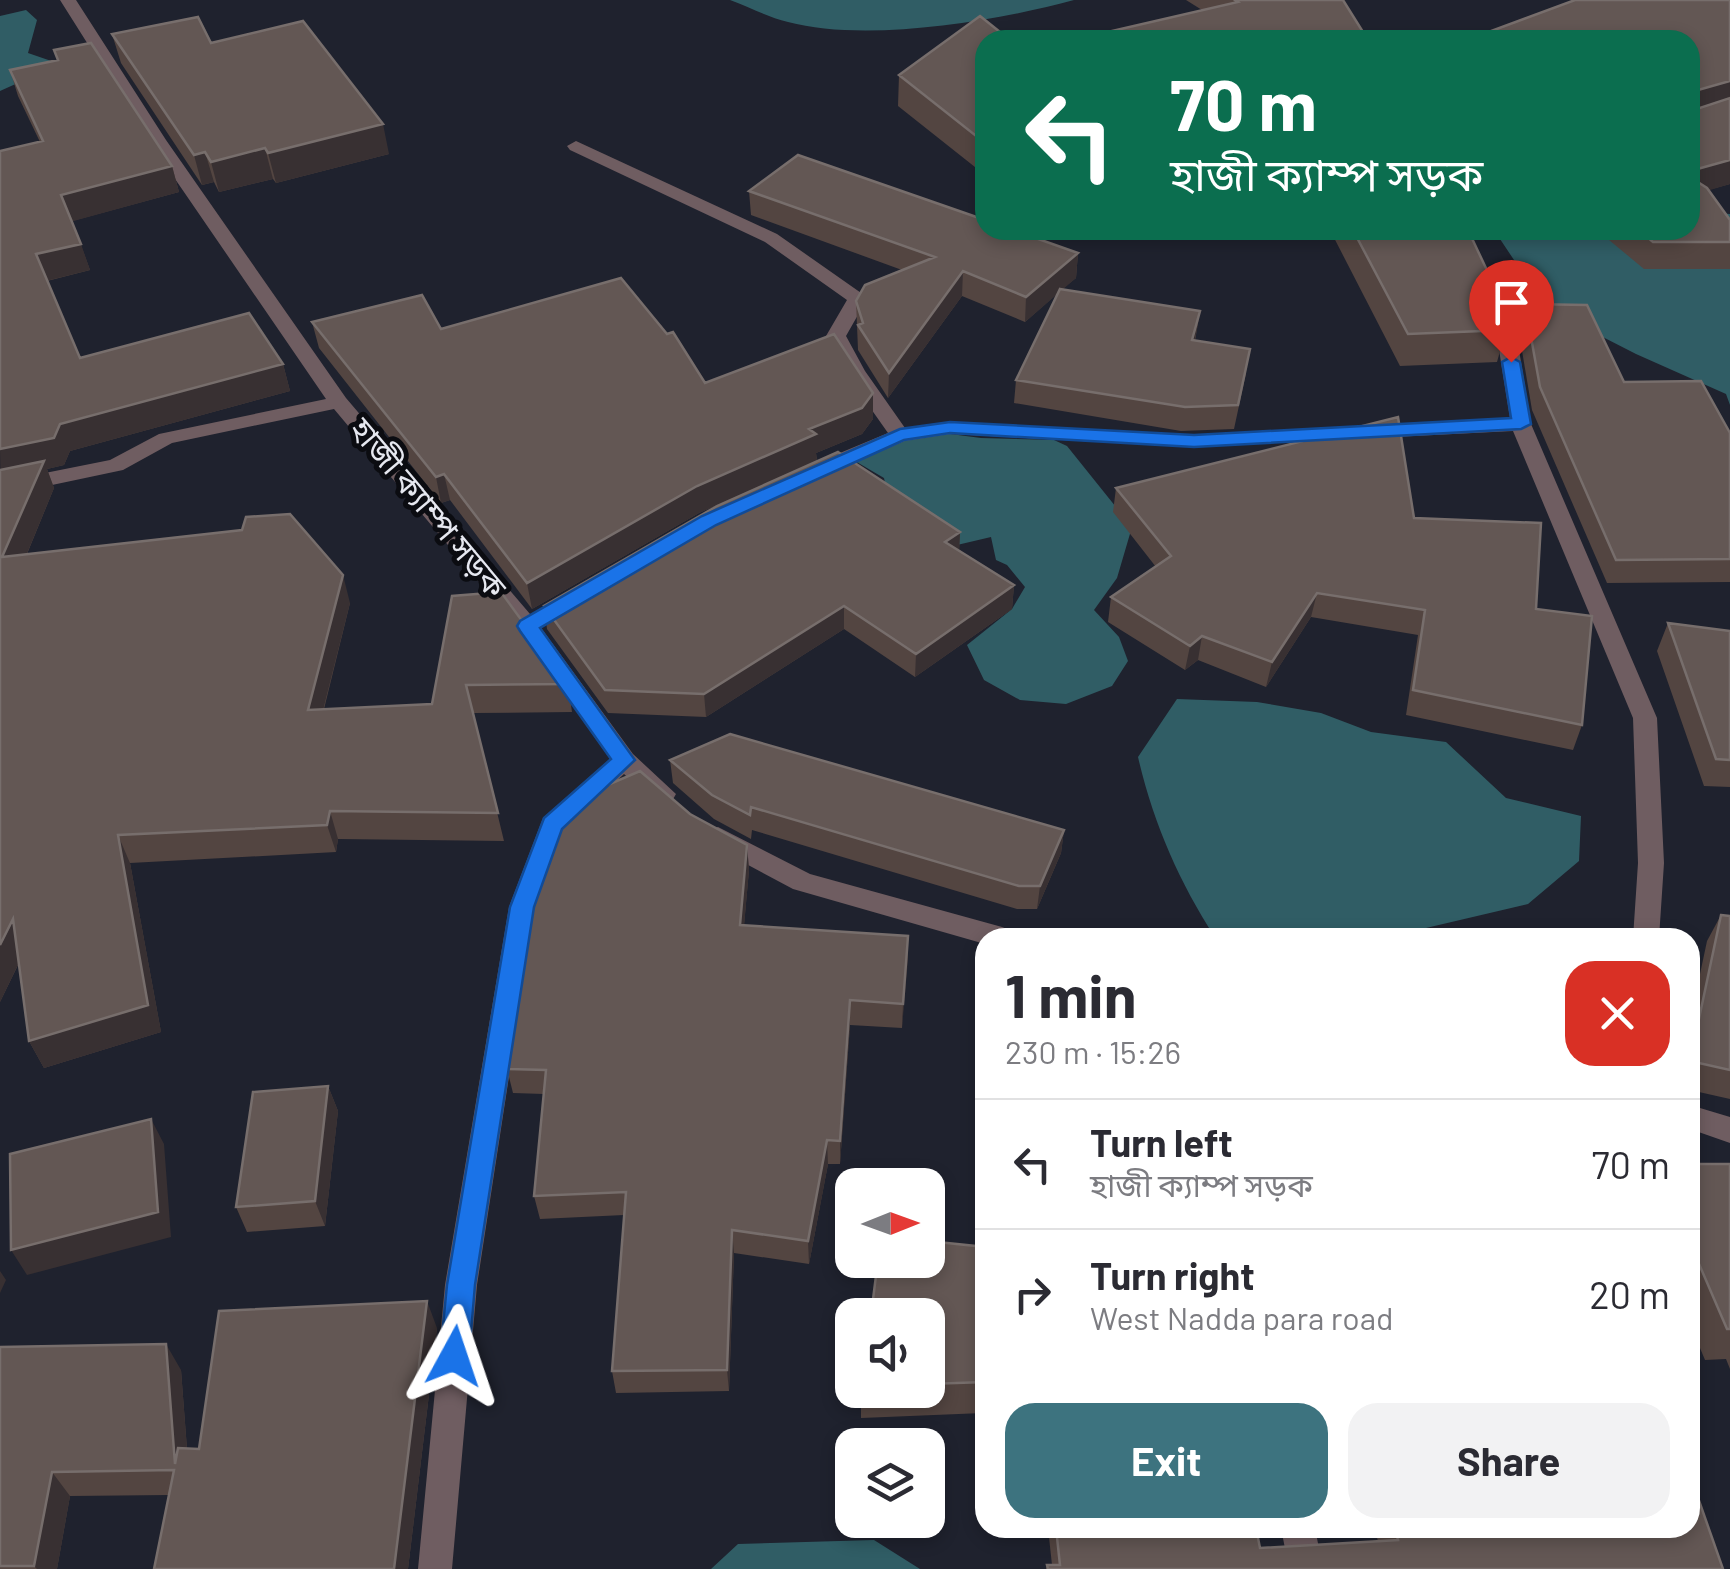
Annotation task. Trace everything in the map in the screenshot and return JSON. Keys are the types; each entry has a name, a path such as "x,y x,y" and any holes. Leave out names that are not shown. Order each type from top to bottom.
{"street":[{"name":"হাজী ক্যাম্প সড়ক","path":"68,0 158,141 339,402 536,622 624,760 676,806"},
{"path":"576,146 770,238 857,299 836,336 855,372 900,435"},
{"path":"1483,280 1506,331 1521,424 1645,718 1651,863 1647,928"},
{"path":"0,489 116,465 166,438 339,402"},
{"path":"798,479 900,435 950,428 1194,441 1521,424"},
{"path":"435,1569 461,1285 522,907 552,824 624,760"},
{"path":"703,829 802,882 975,930"},
{"path":"1700,1120 1730,1130"},
{"path":"1300,1538 1306,1569"}],"shaded area":[{"path":"730,0 1074,0 970,22 855,30 788,22"},
{"path":"26,10 37,20 28,53 60,64 0,91 0,16"},
{"path":"1700,212 1730,214 1730,405 1726,394 1546,308 1501,240 1700,240"},
{"path":"935,432 1054,440 1067,446 1132,527 1117,578 1094,610 1119,637 1128,661 1112,686 1066,704 1020,700 984,680 967,645 1012,609 1025,587 1007,565 996,560 991,537 940,549 887,493 884,478 855,461"},
{"path":"1177,699 1257,702 1321,713 1371,732 1446,742 1506,798 1581,816 1579,861 1528,904 1426,928 1210,928 1169,851 1138,757"},
{"path":"874,1540 920,1569 711,1569 738,1544"}],"building":[{"path":"1235,0 1343,0 1362,30 1116,30 1238,2"},
{"path":"1575,0 1730,0 1730,81 1700,89 1700,30 1494,30"},
{"path":"980,16 998,30 975,30 975,135 899,75"},
{"path":"198,17 211,43 303,21 383,124 268,153 265,148 211,162 205,152 194,155 112,34"},
{"path":"91,43 172,166 61,195 81,244 36,254 80,358 249,313 283,364 60,424 54,438 0,449 0,151 43,141 10,70 58,60 54,50"},
{"path":"1730,98 1730,160 1700,168 1700,108"},
{"path":"798,155 975,217 975,240 1041,240 1078,253 1026,297 963,271 889,373 858,325 863,323 856,301 865,285 935,257 749,191"},
{"path":"1700,183 1730,220 1730,242 1651,240 1700,240"},
{"path":"1358,240 1473,240 1501,300 1506,330 1408,334"},
{"path":"621,278 667,334 673,332 705,383 834,334 873,393 862,408 809,429 816,434 697,486 527,583 444,474 436,477 312,322 422,295 441,329"},
{"path":"1060,289 1200,311 1192,340 1250,349 1238,405 1185,407 1016,380"},
{"path":"1525,304 1587,305 1624,382 1701,381 1730,433 1730,559 1616,560 1540,387"},
{"path":"1398,417 1414,518 1541,523 1536,609 1592,616 1582,725 1413,690 1425,610 1317,593 1272,662 1202,636 1190,646 1111,597 1171,556 1116,488"},
{"path":"838,452 960,532 945,542 1014,585 916,654 844,606 704,694 605,690 544,606 717,506"},
{"path":"44,461 2,557 242,530 246,517 290,514 343,575 308,710 432,704 452,596 501,592 568,684 466,685 498,813 330,811 327,825 118,835 148,1005 29,1041 13,919 0,945 0,470"},
{"path":"1668,623 1730,631 1730,760 1716,759"},
{"path":"730,734 1064,830 1040,886 1019,886 751,807 750,815 712,795 670,760"},
{"path":"640,771 690,814 747,845 740,925 908,936 903,1004 850,1000 840,1141 827,1140 808,1241 732,1230 727,1370 612,1371 626,1192 534,1196 546,1070 507,1069 534,883 562,807"},
{"path":"1721,915 1730,916 1730,1070 1700,1063 1700,1014"},
{"path":"328,1086 315,1201 236,1207 253,1092"},
{"path":"151,1119 158,1212 11,1250 10,1154"},
{"path":"1700,1164 1730,1164 1727,1329 1700,1266"},
{"path":"945,1243 975,1246 975,1382 945,1383 945,1298 873,1298 876,1278 945,1278"},
{"path":"427,1301 394,1569 154,1569 174,1470 52,1472 34,1566 0,1566 0,1347 166,1344 175,1464 178,1448 199,1449 219,1311"},
{"path":"1700,1503 1723,1569 1048,1569 1047,1565 1060,1565 1057,1538 1258,1538 1260,1548 1398,1540 1700,1538"}],"route":[{"path":"454,1356 461,1285 522,907 552,824 624,760 528,626 709,521 900,435 950,428 1051,430 1194,441 1521,424 1511,362"}]}
